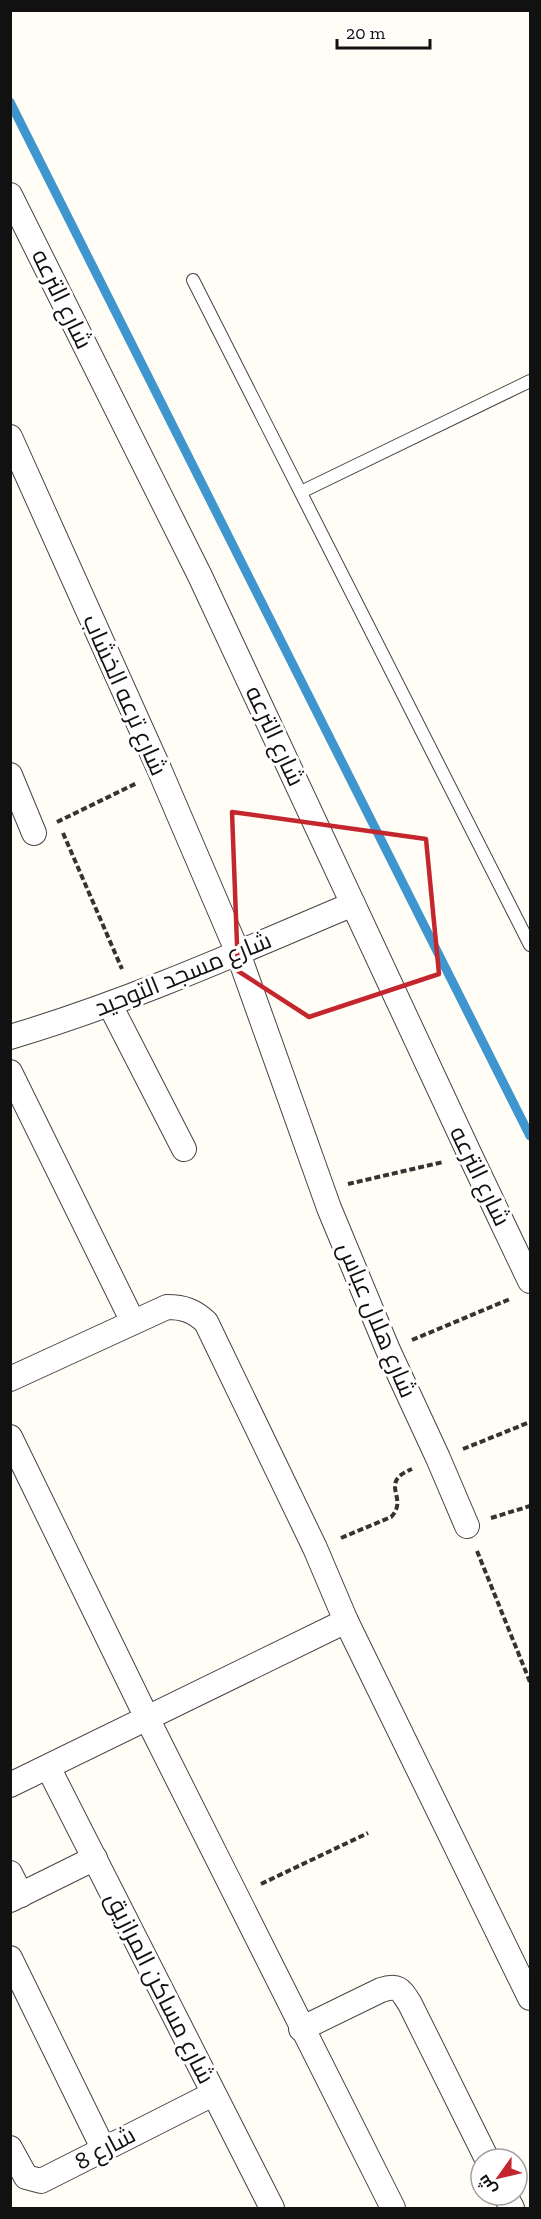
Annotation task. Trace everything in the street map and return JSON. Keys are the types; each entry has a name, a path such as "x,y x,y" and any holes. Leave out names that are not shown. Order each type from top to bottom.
{"street":[{"name":"شارع الترعه","path":"10,195 200,576 470,1155 525,1288"},
{"name":"شارع ترعه الخشاب","path":"10,437 160,771 238,953"},
{"path":"10,775 34,833"},
{"name":"شارع مسجد التوحيد","path":"10,1037 54,1025 134,996 353,904"},
{"name":"شارع هلال عباس","path":"238,953 321,1190 388,1350 438,1458 466,1526"},
{"path":"110,1005 184,1149"},
{"path":"10,1072 133,1322"},
{"path":"10,1379 167,1307 182,1307 195,1312 206,1322 315,1548 346,1621 531,1998"},
{"path":"10,1437 147,1718 393,2208"},
{"path":"10,1785 346,1621"},
{"name":"شارع مساكن المرازيق","path":"48,1767 272,2208"},
{"path":"10,1873 16,1898 96,1858"},
{"path":"10,1959 103,2148"},
{"path":"302,2029 381,1990 392,1987 401,1990 481,2147"},
{"name":"شارع 8","path":"10,2148 26,2176 41,2181 213,2094"}],"lane":[{"path":"194,280 531,945"},
{"path":"301,492 531,381"}],"path":[{"path":"134,996 57,822 160,771"},
{"path":"321,1190 470,1155"},
{"path":"388,1350 525,1288"},
{"path":"531,1506 466,1526 531,1682"},
{"path":"237,1896 368,1833"}],"highlighted area":[{"path":"232,812 426,839 439,974 309,1017 238,971"}],"waterway":[{"path":"10,102 530,1136"}]}
